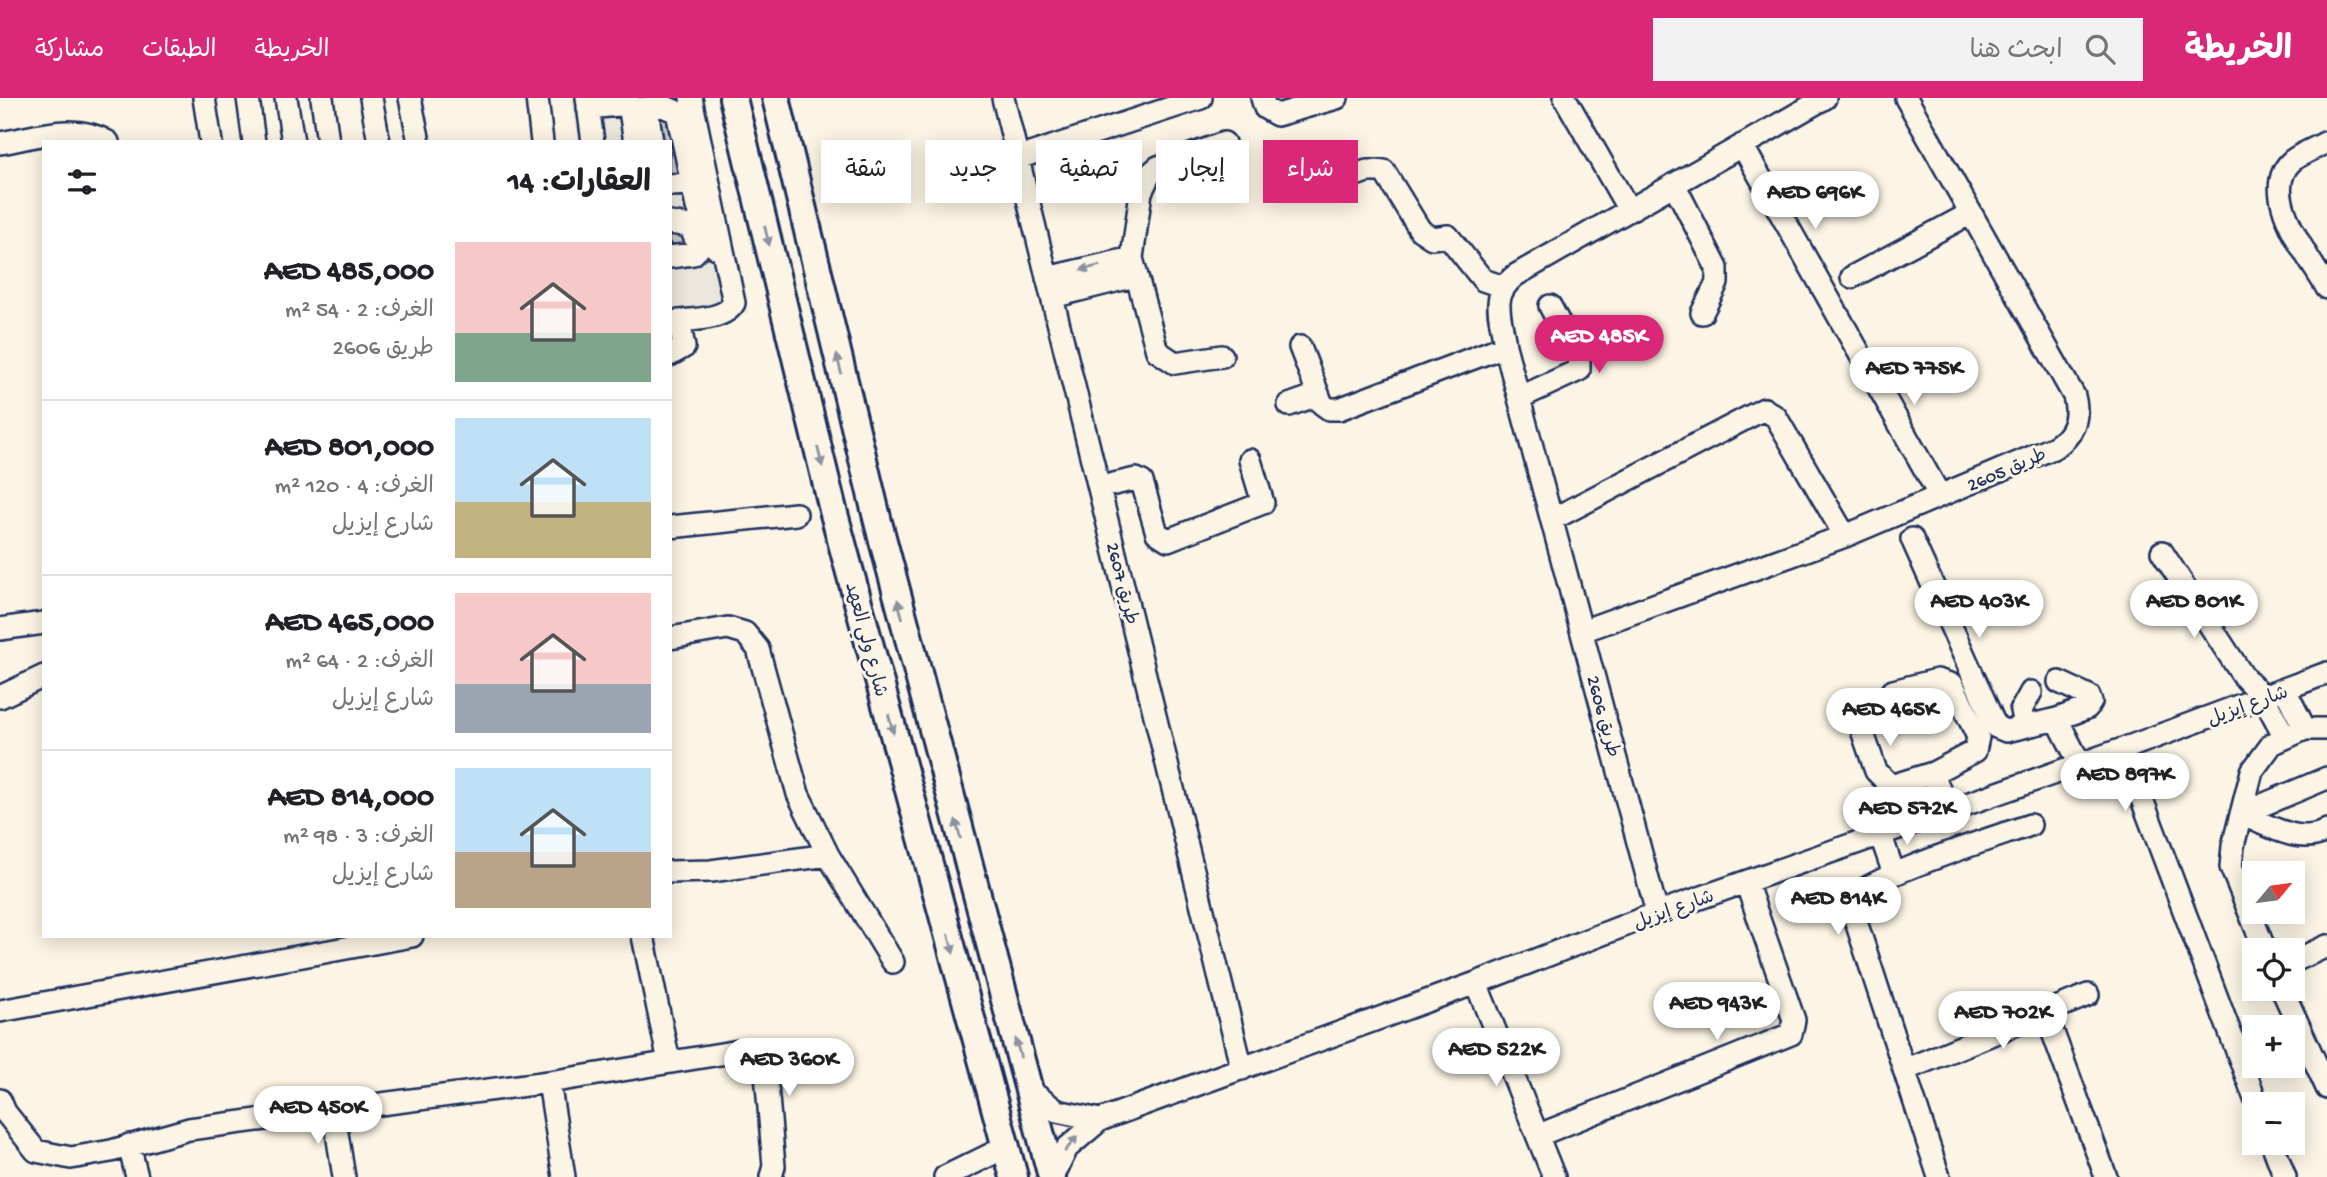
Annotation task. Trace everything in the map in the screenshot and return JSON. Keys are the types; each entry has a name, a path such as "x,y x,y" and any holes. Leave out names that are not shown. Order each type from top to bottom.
{"main road":[{"name":"شارع ولي العهد","path":"733,98 833,510 1014,1177"},
{"path":"763,98 794,221 814,258"},
{"name":"شارع ولي العهد","path":"776,98 881,535 1052,1177"},
{"path":"1006,1147 1040,1138"}],"street":[{"path":"204,98 211,140"},
{"path":"248,98 254,140"},
{"path":"286,98 293,140"},
{"path":"322,98 328,140"},
{"path":"371,98 379,140"},
{"path":"410,98 419,140"},
{"path":"537,98 542,140"},
{"path":"672,354 684,347 675,321 730,311 734,303 691,98"},
{"name":"طريق 2607","path":"1003,98 1014,140"},
{"path":"1022,157 1201,98"},
{"path":"1262,98 1265,108 1277,115 1327,99"},
{"path":"1564,98 1629,210"},
{"path":"1358,174 1384,171 1420,230 1432,237 1448,236 1483,280 1501,286 1825,98"},
{"name":"طريق 2605","path":"1582,631 1845,536 2061,444 2072,430 2077,413 2074,396 1906,98"},
{"path":"590,118 634,108 663,106 677,112 700,215 730,278"},
{"path":"634,108 635,140"},
{"path":"634,108 642,140"},
{"path":"634,108 651,140"},
{"path":"0,143 69,131 84,132 103,140"},
{"path":"2327,142 2293,160 2286,169 2279,193 2283,211 2327,288"},
{"path":"1742,145 1940,496"},
{"path":"1156,170 1150,174 1141,192 1133,267 1152,341 1165,358 1186,363 1222,356"},
{"name":"طريق 2607","path":"1022,174 1242,1069"},
{"path":"672,184 692,184"},
{"path":"1674,184 1717,268 1717,283 1702,313"},
{"path":"1853,277 1971,213"},
{"path":"672,223 690,226 699,248 693,254 672,257"},
{"path":"1050,288 1133,267"},
{"name":"طريق 2606","path":"1501,286 1498,295 1505,346 1657,912"},
{"path":"1520,398 1579,370 1579,360 1550,306"},
{"path":"1300,347 1317,394 1329,409 1339,409 1505,346"},
{"path":"1289,405 1317,394"},
{"path":"1553,519 1764,409 1776,417 1845,536"},
{"path":"1101,487 1136,479 1142,482 1157,533 1168,540 1263,503 1250,460"},
{"path":"672,527 796,513"},
{"path":"1912,539 1996,727 2006,731 2057,719 2087,708 2091,702 2089,696 2059,682"},
{"path":"2162,552 2243,676 2264,698 2285,737"},
{"path":"0,629 42,623"},
{"path":"672,638 728,628 745,633 758,649 798,794 828,855 893,962"},
{"name":"شارع إيزيل","path":"1052,1177 1067,1148 1100,1120 1476,983 1657,912 2123,749 2327,673"},
{"path":"0,697 42,677"},
{"path":"1855,710 1876,771 1891,786 1933,773 1975,751 1978,737 1953,685 1937,680 1894,691"},
{"path":"2285,690 2305,729"},
{"path":"2024,727 2021,710 2031,692"},
{"path":"2057,719 2080,764"},
{"path":"2260,938 2231,867 2241,814 2257,761 2272,744 2285,737 2305,729 2327,729"},
{"path":"2123,749 2252,1092"},
{"path":"1933,773 1947,810"},
{"path":"2241,814 2327,778"},
{"path":"2241,814 2282,832 2304,836 2327,830"},
{"path":"1938,1177 1850,903 1859,891 1894,874 2029,825"},
{"path":"1880,833 1894,874"},
{"path":"672,872 711,871 828,855"},
{"path":"1539,1135 1791,1034 1794,1020 1746,882"},
{"path":"0,1011 362,940 387,938"},
{"path":"643,938 668,1062"},
{"path":"2305,956 2327,946"},
{"path":"1476,983 1555,1177"},
{"path":"1904,1070 2088,995"},
{"path":"2287,1001 2327,1088"},
{"path":"2045,1011 2106,1177"},
{"path":"0,1100 5,1112 36,1151 71,1167 129,1145 189,1129 333,1108 549,1082 739,1051 755,1052 765,1062 774,1166 771,1177"},
{"path":"549,1082 564,1177"},
{"path":"1029,1090 1057,1111 1100,1120"},
{"path":"333,1108 344,1177"},
{"path":"129,1145 137,1177"},
{"path":"945,1177 1006,1147"},
{"path":"2277,1155 2285,1177"}],"shaded area":[{"path":"571,98 695,98 748,312 672,324 672,140 579,140"}],"building":[{"path":"675,114 687,172 672,176 672,140 659,140 654,118"},
{"path":"687,229 690,246 672,250 672,232"}]}
